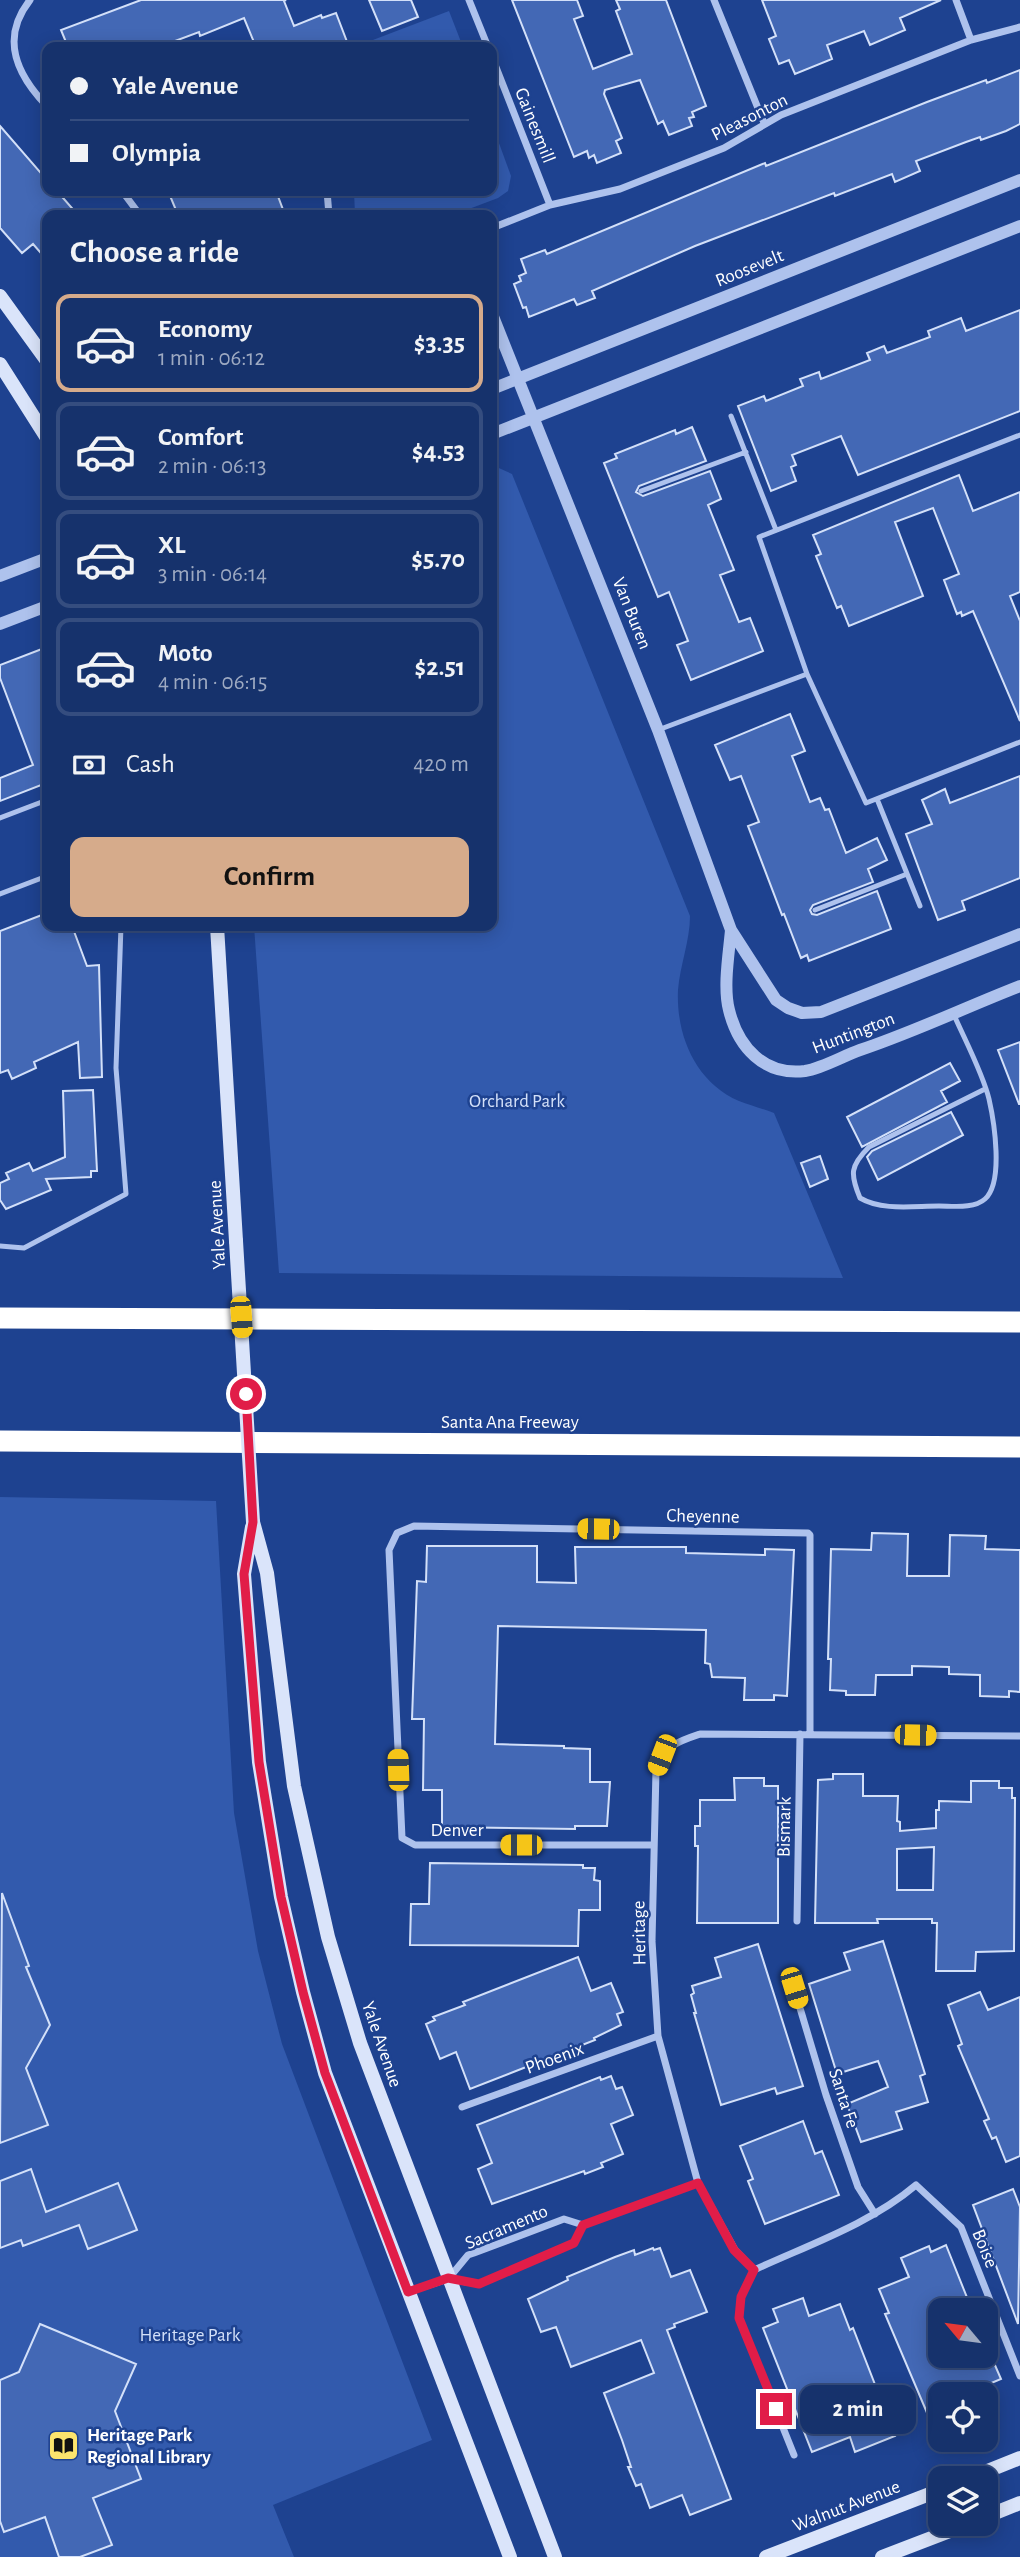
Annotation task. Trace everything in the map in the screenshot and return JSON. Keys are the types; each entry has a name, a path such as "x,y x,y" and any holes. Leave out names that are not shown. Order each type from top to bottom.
{"highway":[{"path":"0,1318 1020,1322"},
{"name":"Santa Ana Freeway","path":"0,1441 1020,1447"}],"main road":[{"path":"0,296 42,354"},
{"path":"0,364 42,430"},
{"name":"Yale Avenue","path":"217,931 253,1522 267,1573 294,1786 328,1937 360,2043 555,2557"},
{"name":"Yale Avenue","path":"253,1522 244,1574 259,1762 281,1897 303,1992 325,2073 510,2557"},
{"path":"998,2467 1020,2458"},
{"name":"Walnut Avenue","path":"766,2557 928,2495"},
{"path":"998,2512 1020,2503"},
{"path":"882,2557 937,2536"}],"street":[{"path":"30,0 9,27 7,44 9,59 18,76 42,101"},
{"path":"469,0 486,42"},
{"path":"714,0 764,123"},
{"path":"956,0 971,40"},
{"name":"Pleasonton","path":"497,226 550,205 620,189 724,148 764,123 971,40 1020,27"},
{"name":"Gainesmill","path":"497,70 550,205"},
{"name":"Roosevelt","path":"497,387 1020,180"},
{"path":"497,432 1020,226"},
{"name":"Van Buren","path":"497,326 658,730 731,930"},
{"path":"0,576 42,560"},
{"path":"0,624 42,608"},
{"name":"Huntington","path":"731,930 776,1000 802,1013 821,1012 1020,934"},
{"name":"Huntington","path":"731,930 729,1009 743,1046 767,1065 786,1071 807,1071 1020,986"},
{"name":"Cheyenne","path":"397,1533 414,1526 808,1533 810,1735"},
{"name":"Denver","path":"397,1533 388,1550 402,1838 415,1845 654,1844"},
{"name":"Heritage","path":"754,2270 734,2250 698,2183 657,2036 652,1941 656,1770 662,1755 676,1742 700,1734 1020,1736"},
{"name":"Bismark","path":"797,1921 800,1734"},
{"name":"Santa Fe","path":"794,1988 826,2095 858,2187 875,2214"},
{"name":"Phoenix","path":"462,2107 657,2036"},
{"name":"Sacramento","path":"408,2292 448,2278 468,2255 564,2219 583,2225 698,2183"},
{"name":"Boise","path":"875,2214 916,2185 961,2227 1020,2376"},
{"path":"794,2455 739,2318 741,2297 754,2270 875,2214"},
{"name":"Sacramento","path":"448,2278 479,2284 574,2243 583,2225"}],"lane":[{"path":"731,416 776,530"},
{"path":"1020,435 759,537 807,674 866,803 1020,742"},
{"path":"641,491 746,452"},
{"path":"658,730 807,674"},
{"path":"877,799 920,906"},
{"path":"0,818 42,802"},
{"path":"815,910 907,874"},
{"path":"0,894 42,878"},
{"path":"0,1246 24,1248 126,1194 116,1069 121,931"},
{"path":"953,1012 985,1089 996,1155 994,1183 984,1200 965,1205 876,1205 860,1198 853,1182 852,1170 858,1158 869,1147 985,1089"}],"green space":[{"path":"449,11 461,42 368,42"},
{"path":"497,138 511,176 508,191 498,198 466,210 355,210 354,196 497,196"},
{"name":"Orchard Park","path":"497,467 512,474 690,916 678,990 678,1007 680,1024 691,1055 711,1082 724,1093 774,1113 843,1278 279,1273 254,931 497,931"},
{"name":"Heritage Park","path":"0,1497 216,1501 234,1813 258,1951 282,2044 432,2440 273,2505 294,2557 0,2557"}],"building":[{"path":"141,0 286,0 284,1 294,26 321,15 322,18 336,13 347,42 254,42 244,18 200,36 199,32 172,42 66,42 61,30"},
{"path":"369,0 411,0 418,17 382,31"},
{"path":"512,0 577,0 583,16 574,19 593,69 632,54 616,11 620,9 616,0 666,0 706,106 692,112 694,117 689,118 692,126 669,135 663,121 658,124 640,80 605,90 604,94 622,138 616,141 621,153 597,163 594,155 589,158 587,151 574,157"},
{"path":"762,0 941,0 900,18 905,30 870,45 864,31 827,45 832,59 795,74 789,60 779,64 769,39 776,36"},
{"path":"1020,70 1020,124 1006,131 981,140 980,137 916,161 920,171 895,182 892,174 695,246 592,291 595,298 577,305 574,299 529,317 526,307 523,308 514,284 521,281 519,276 526,273 521,259 545,250 547,254 765,163 766,166 927,102"},
{"path":"0,126 42,174 42,196 61,196 74,210 42,210 42,254 33,244 22,253 0,228"},
{"path":"170,196 278,196 283,210 176,210"},
{"path":"1020,310 1020,411 858,475 841,436 792,455 796,465 791,467 796,481 771,491 738,406 764,396 766,401 803,386 800,379 819,372 821,379 870,360 867,353 884,346 887,353 930,337 928,331 961,318 966,331"},
{"path":"692,427 706,461 639,486 636,492 643,496 710,471 721,499 708,505 734,570 720,575 739,622 750,618 763,651 691,680 677,645 688,641 669,592 658,597 604,463 617,458 615,454 675,430 676,434"},
{"path":"959,475 973,511 1020,492 1020,592 1010,596 1020,621 1020,721 973,611 962,616 961,612 957,614 944,580 959,574 933,508 895,522 923,596 849,626 841,606 837,608 816,556 821,554 813,535"},
{"path":"42,649 42,788 41,785 0,801 0,778 33,765 0,678 0,665"},
{"path":"790,714 805,751 792,756 810,802 820,798 825,810 829,809 846,853 877,838 887,860 868,869 873,882 813,905 810,910 817,915 877,891 891,929 809,961 807,955 801,958 748,826 759,822 741,776 730,780 715,745"},
{"path":"1020,776 1020,878 962,901 965,910 938,920 906,834 932,824 922,800 945,789 950,803"},
{"path":"42,915 42,931 74,931 87,966 99,965 102,1077 80,1078 78,1042 34,1062 36,1068 12,1079 8,1070 0,1073 0,931"},
{"path":"1020,1042 1020,1104 1019,1104 998,1050"},
{"path":"950,1063 960,1081 941,1091 947,1102 862,1147 847,1117"},
{"path":"93,1090 97,1171 91,1171 91,1177 46,1179 51,1190 6,1209 0,1200 0,1183 9,1179 6,1173 29,1163 33,1171 65,1157 63,1091"},
{"path":"951,1112 963,1135 878,1180 867,1157 872,1151"},
{"path":"820,1156 828,1179 810,1187 801,1163"},
{"path":"872,1533 908,1534 907,1576 949,1576 950,1535 986,1536 985,1549 1020,1550 1020,1692 1009,1691 1009,1697 980,1696 980,1675 949,1674 949,1667 912,1666 912,1675 876,1675 875,1695 846,1695 846,1691 830,1690 831,1659 828,1659 831,1549 871,1550"},
{"path":"427,1546 537,1546 537,1582 576,1583 575,1547 686,1547 686,1553 765,1555 765,1549 794,1550 787,1696 774,1695 774,1700 744,1700 745,1678 712,1677 710,1664 705,1663 706,1630 498,1626 495,1744 590,1749 590,1782 610,1782 607,1826 575,1826 575,1829 442,1827 442,1790 423,1790 424,1719 412,1719 417,1581 426,1582"},
{"path":"833,1774 863,1774 863,1796 898,1796 897,1821 900,1822 900,1831 936,1828 939,1801 971,1802 971,1781 999,1781 999,1788 1012,1788 1012,1798 1015,1798 1014,1951 976,1952 975,1971 936,1971 937,1923 932,1923 932,1919 877,1919 878,1923 815,1923 818,1780 833,1779","holes":["934,1847 933,1890 897,1890 897,1849"]},
{"path":"734,1778 764,1778 764,1786 778,1786 778,1923 697,1923 698,1846 695,1846 695,1826 700,1826 700,1800 735,1800"},
{"path":"430,1863 583,1865 583,1868 595,1868 594,1880 600,1881 600,1910 579,1910 578,1946 410,1945 411,1904 429,1904"},
{"path":"2,1893 29,1966 26,1967 50,2025 26,2068 48,2125 0,2143"},
{"path":"883,1941 925,2074 920,2076 928,2102 896,2112 902,2129 861,2142 847,2104 888,2087 878,2061 837,2074 809,1984 850,1970 844,1953"},
{"path":"758,1944 803,2086 777,2094 775,2088 721,2105 694,2013 692,1986 721,1977 715,1958"},
{"path":"578,1957 591,1991 611,1983 623,2012 617,2014 621,2025 594,2038 595,2040 470,2089 456,2052 440,2059 426,2024 435,2020 433,2017 465,2005 463,2002"},
{"path":"980,1992 988,2010 1020,1997 1020,2156 1006,2162 996,2137 992,2139 984,2121 989,2119 958,2046 962,2044 948,2005"},
{"path":"611,2076 616,2089 622,2087 633,2115 611,2124 623,2154 601,2163 603,2167 585,2174 584,2171 492,2204 478,2169 492,2163 477,2125 600,2077 601,2080"},
{"path":"803,2121 815,2154 822,2151 839,2195 765,2224 748,2181 753,2179 740,2146"},
{"path":"31,2169 46,2212 118,2183 137,2230 88,2249 79,2225 23,2246 21,2240 0,2248 0,2181"},
{"path":"1013,2189 1020,2207 1018,2324 973,2205"},
{"path":"946,2245 967,2298 928,2298 928,2368 996,2368 1001,2379 994,2382 928,2382 928,2415 885,2314 889,2313 879,2289 909,2277 901,2258 929,2246 931,2252"},
{"path":"660,2248 671,2277 690,2270 707,2312 674,2324 675,2327 667,2330 731,2499 690,2515 682,2495 650,2508 641,2484 636,2486 628,2467 631,2467 604,2393 654,2373 641,2340 571,2367 556,2327 541,2332 528,2299 568,2280 567,2277 615,2257 634,2250 635,2255"},
{"path":"803,2298 809,2316 840,2304 850,2330 853,2328 895,2436 855,2452 850,2437 812,2452 763,2328 778,2322 773,2309"},
{"name":"Heritage Park Regional Library","path":"40,2324 136,2364 115,2411 141,2479 93,2498 112,2545 80,2557 59,2557 45,2517 4,2532 0,2521 0,2380 19,2372"}],"place":[{"name":"Heritage Park Regional Library","path":"64,2445"}],"route":[{"path":"246,1394 253,1522 244,1574 259,1762 281,1897 325,2073 408,2292 448,2278 479,2284 574,2243 583,2225 698,2183 734,2250 754,2270 741,2297 739,2318 776,2409"}]}
